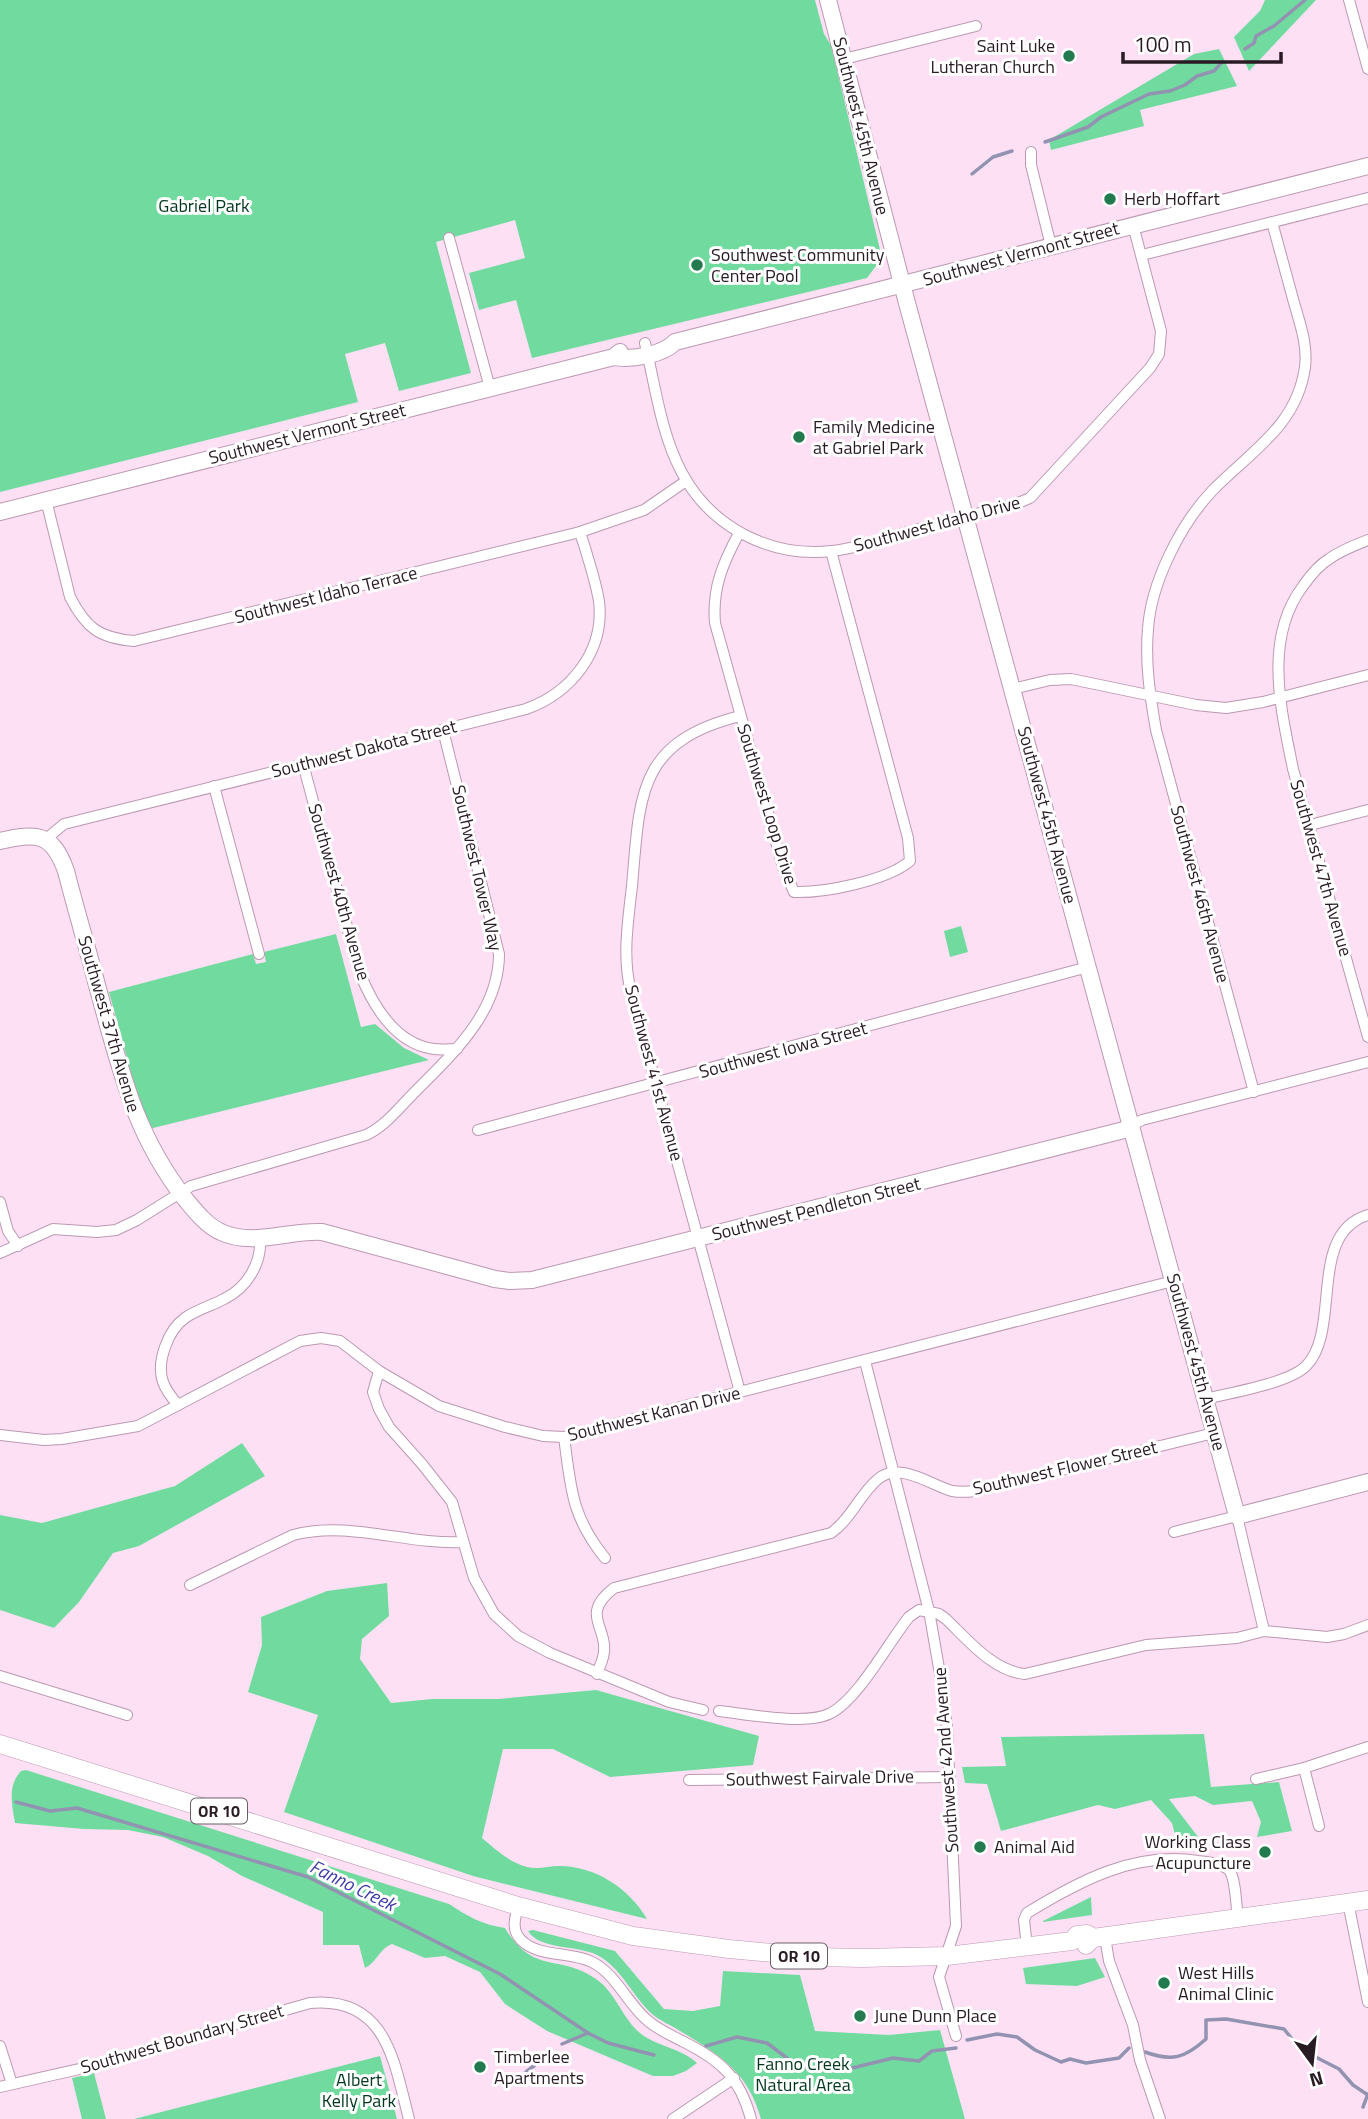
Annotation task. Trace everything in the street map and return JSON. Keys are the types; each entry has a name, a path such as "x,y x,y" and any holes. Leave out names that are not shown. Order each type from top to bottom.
{"main road":[{"name":"OR 10","path":"0,1744 518,1906 633,1936 717,1948 817,1957 947,1956 1072,1941 1077,1935 1087,1934 1099,1938 1368,1900"}],"street":[{"name":"Southwest 45th Avenue","path":"828,0 902,285 1237,1516 1264,1631"},
{"path":"1349,0 1368,69"},
{"path":"844,59 976,26"},
{"path":"1031,152 1031,164 1051,246"},
{"name":"Southwest Vermont Street","path":"0,512 614,357 624,348 646,348 667,337 675,342 1368,166"},
{"name":"Southwest Vermont Street","path":"1142,254 1368,198"},
{"name":"Southwest 46th Avenue","path":"1254,1092 1164,762 1150,696 1148,628 1164,567 1194,513 1211,492 1283,423 1302,385 1304,341 1272,222"},
{"name":"Southwest Idaho Drive","path":"646,348 670,444 686,481 710,511 740,533 777,547 831,551 1030,498 1156,360 1161,347 1161,331 1133,225"},
{"path":"449,237 490,388"},
{"name":"Southwest Idaho Terrace","path":"46,500 70,597 76,609 95,631 134,641 580,532 644,510 686,481"},
{"name":"Southwest Dakota Street","path":"46,839 64,824 538,704 567,685 584,665 597,633 599,611 595,584 580,532"},
{"name":"Southwest Loop Drive","path":"740,533 720,571 715,589 715,623 783,867 794,892 828,890 890,873 910,861 908,838 831,551"},
{"name":"Southwest 47th Avenue","path":"1368,540 1328,559 1294,597 1280,634 1278,658 1281,697 1293,769 1368,1037"},
{"path":"1012,689 1050,680 1071,679 1150,696 1226,708 1244,706 1368,675"},
{"name":"Southwest 41st Avenue","path":"740,716 700,729 682,740 653,771 641,797 626,941 626,967 631,992 740,1392"},
{"name":"Southwest Tower Way","path":"180,1192 191,1186 375,1131 457,1049 483,1013 499,969 499,954 443,730"},
{"name":"Southwest 40th Avenue","path":"303,764 365,988 378,1010 404,1035 435,1049 457,1049"},
{"path":"214,786 259,954"},
{"path":"1310,825 1368,810"},
{"path":"0,841 23,836 46,839"},
{"name":"Southwest 37th Avenue","path":"46,839 55,847 66,871 119,1065 133,1109 157,1158 180,1192 205,1221 217,1230 239,1238 260,1238"},
{"name":"Southwest Iowa Street","path":"478,1130 1088,967"},
{"name":"Southwest Pendleton Street","path":"260,1238 304,1231 329,1233 481,1275 517,1281 541,1278 1124,1130 1142,1120 1368,1062"},
{"path":"0,1253 53,1228 97,1232 116,1230 137,1220 180,1192"},
{"path":"0,1202 8,1231 18,1246"},
{"path":"1205,1399 1285,1378 1307,1365 1319,1341 1337,1241 1348,1225 1368,1215"},
{"path":"178,1405 162,1380 163,1359 170,1336 185,1318 227,1298 244,1283 257,1262 261,1250 260,1238"},
{"name":"Southwest Kanan Drive","path":"0,1434 44,1440 94,1434 145,1423 307,1340 330,1338 340,1341 379,1371 439,1405 505,1427 543,1436 564,1437 1174,1281"},
{"name":"Southwest 42nd Avenue","path":"865,1361 929,1611 944,1701 956,1926 940,1981 957,2036"},
{"path":"379,1371 373,1392 379,1409 388,1427 452,1502 474,1578 482,1597 502,1622 537,1647 597,1674 669,1702 704,1710"},
{"name":"Southwest Flower Street","path":"893,1473 915,1476 952,1491 974,1492 1214,1433"},
{"path":"564,1437 576,1513 591,1541 605,1558"},
{"path":"597,1674 605,1649 597,1616 603,1600 614,1588 831,1532 840,1526 877,1479 893,1473"},
{"path":"1174,1532 1368,1482"},
{"path":"190,1585 281,1540 308,1531 346,1530 443,1543 463,1542"},
{"path":"719,1711 809,1719 832,1713 851,1695 909,1617 919,1610 929,1611 947,1619 997,1665 1026,1674 1146,1645 1237,1638 1264,1631 1327,1637 1368,1625"},
{"path":"0,1688 2,1676 127,1714"},
{"path":"1256,1779 1304,1768 1368,1747"},
{"path":"1304,1768 1319,1826"},
{"name":"Southwest Fairvale Drive","path":"689,1780 950,1777"},
{"path":"1027,1947 1024,1920 1027,1913 1099,1874 1147,1860 1189,1860 1223,1866 1232,1876 1238,1918"},
{"path":"1348,1902 1368,2002"},
{"path":"518,1906 514,1926 516,1934 524,1943 546,1951 578,1956 597,1964 639,2013 653,2025 709,2056 734,2078 740,2086 751,2119"},
{"path":"1099,1938 1133,2025 1140,2060 1160,2119"},
{"name":"Southwest Boundary Street","path":"6,2086 79,2069 310,2003 336,2003 348,2006 375,2023 392,2054 410,2119"},
{"path":"0,2046 6,2086"},
{"path":"673,2119 734,2078"}],"green space":[{"name":"Gabriel Park","path":"0,0 815,0 824,34 831,45 882,258 867,278 532,358 516,300 479,310 469,273 525,258 515,220 436,242 471,373 399,391 385,343 345,354 358,402 0,492"},
{"path":"1265,0 1316,0 1249,71 1234,37 1260,11"},
{"path":"1219,49 1237,86 1140,110 1144,126 1051,150 1049,140 1194,54"},
{"path":"961,926 968,952 950,957 944,931"},
{"path":"336,934 361,1027 375,1024 404,1048 429,1060 149,1129 109,992 253,954 256,964 266,962 264,952"},
{"path":"242,1443 265,1476 139,1546 113,1553 79,1602 54,1628 0,1610 0,1515 42,1523 175,1486"},
{"path":"387,1583 389,1616 362,1639 360,1659 391,1703 432,1699 498,1699 596,1690 759,1736 753,1765 610,1777 553,1749 503,1749 482,1838 503,1855 527,1867 572,1867 598,1875 621,1889 647,1919 473,1876 284,1812 318,1715 248,1692 262,1645 261,1617 327,1591"},
{"path":"1204,1734 1211,1787 1279,1782 1292,1831 1257,1837 1261,1822 1252,1801 1213,1805 1195,1796 1169,1799 1202,1845 1177,1843 1172,1823 1151,1800 1115,1809 1098,1805 1001,1831 987,1784 965,1783 962,1767 1006,1766 1001,1737"},
{"path":"26,1770 449,1904 489,1925 505,1928 526,1953 583,1971 596,1979 644,2036 685,2054 697,2063 673,2076 653,2076 547,2031 505,2004 480,1972 445,1956 425,1958 392,1944 365,1968 359,1945 323,1945 323,1912 163,1837 128,1830 15,1823 12,1789 21,1771"},
{"path":"1091,1897 1092,1915 1043,1922 1043,1921"},
{"name":"Fanno Creek Natural Area","path":"528,1931 615,1951 664,2009 693,2011 720,2006 723,1971 800,1975 815,2031 889,2035 940,2030 965,2119 761,2119 748,2089 731,2066 708,2048 652,2014 606,1961 589,1952 541,1941"},
{"path":"1095,1958 1105,1977 1077,1986 1026,1984 1023,1968"},
{"name":"Albert Kelly Park","path":"380,2056 397,2119 134,2119"},
{"path":"94,2073 106,2119 82,2119 72,2078"}],"waterway":[{"path":"1245,49 1254,43 1256,36 1274,26 1305,0"},
{"path":"1045,142 1088,127 1101,117 1149,94 1170,91 1185,85 1197,76 1214,71 1222,62"},
{"path":"972,174 993,157 1012,151"},
{"name":"Fanno Creek","path":"16,1802 50,1811 77,1808 308,1877 500,1974 588,2033 608,2043 654,2055"},
{"name":"Fanno Creek","path":"1145,2052 1163,2057 1185,2054 1206,2039 1206,2020 1226,2019 1284,2029 1300,2049 1339,2069 1353,2085 1368,2095"},
{"path":"562,2044 588,2033"},
{"name":"Fanno Creek","path":"967,2040 997,2034 1017,2037 1035,2050 1061,2062 1070,2059 1086,2063 1119,2058 1129,2048"},
{"name":"Fanno Creek","path":"706,2046 737,2037 767,2043 799,2067 840,2071 893,2058 919,2061 932,2051 956,2048"},
{"path":"526,2072 549,2054"},
{"path":"1363,2107 1368,2094"}],"place":[{"name":"Saint Luke Lutheran Church","path":"1069,56"},
{"name":"Herb Hoffart","path":"1110,199"},
{"name":"Southwest Community Center Pool","path":"697,265"},
{"name":"Family Medicine at Gabriel Park","path":"799,437"},
{"name":"Animal Aid","path":"980,1847"},
{"name":"Working Class Acupuncture","path":"1265,1852"},
{"name":"West Hills Animal Clinic","path":"1164,1983"},
{"name":"June Dunn Place","path":"860,2016"},
{"name":"Timberlee Apartments","path":"480,2067"}]}
